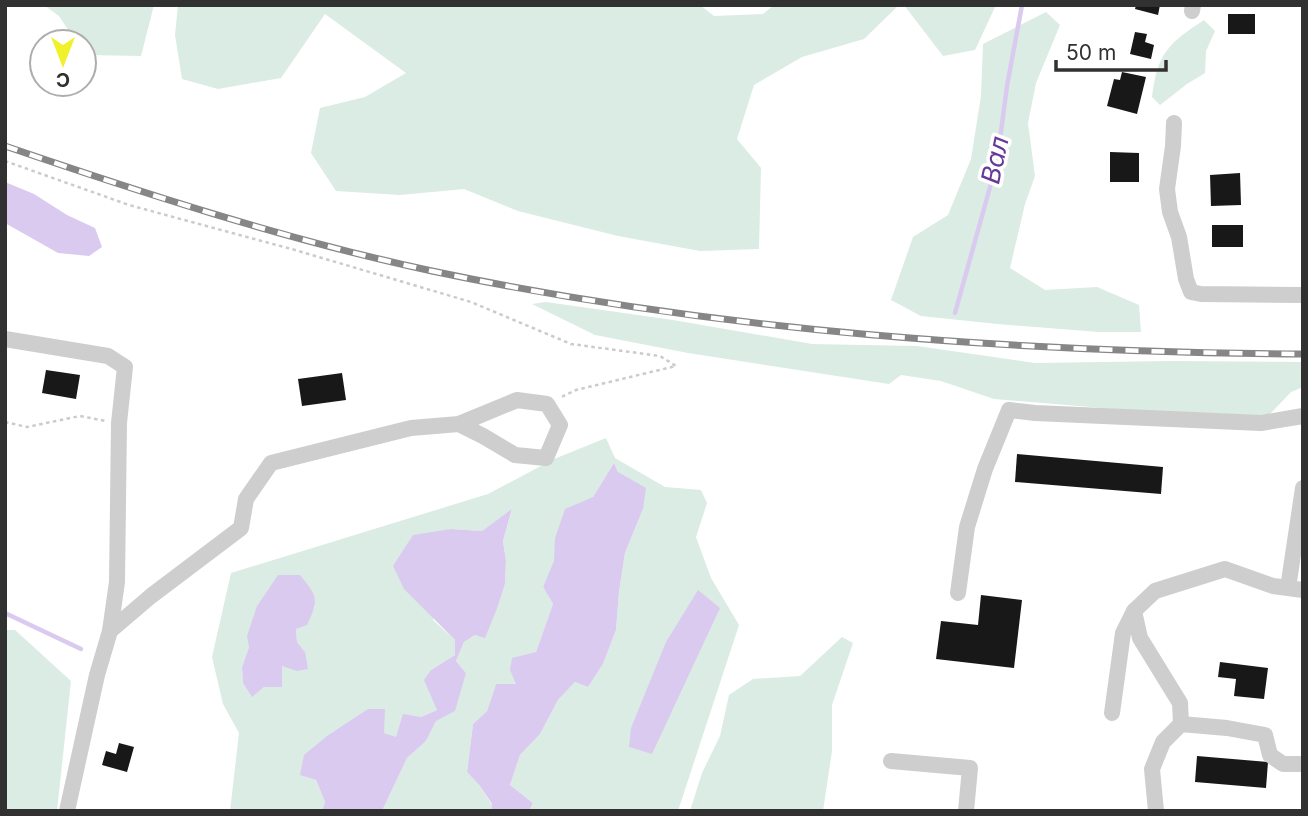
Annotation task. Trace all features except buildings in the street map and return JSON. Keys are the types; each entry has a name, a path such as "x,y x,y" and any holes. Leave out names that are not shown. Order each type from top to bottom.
{"street":[{"path":"1174,123 1167,189 1170,212 1179,237 1186,279 1191,292 1303,295"},
{"path":"5,339 108,356 125,367 120,423 117,582 110,631 97,675 67,811"},
{"path":"110,631 151,596 241,528 246,499 271,463 411,428 458,424 517,400 547,404 560,425 546,458 515,455 458,424"},
{"path":"958,593 967,527 985,469 1009,410 1261,423 1303,416"},
{"path":"1112,713 1123,633 1134,611 1155,591 1225,569 1273,586 1295,589 1303,488"},
{"path":"1134,611 1140,638 1181,703 1181,724 1163,742 1152,769 1156,811"},
{"path":"1181,724 1265,735 1270,755 1283,764 1303,764"},
{"path":"891,761 970,768 966,811"}],"path":[{"path":"5,161 129,205 471,302 571,344 660,356 676,366 576,390 547,404"},
{"path":"5,422 27,427 80,416 120,423"}],"shaded area":[{"path":"44,5 154,5 141,56 98,55 98,28 67,28 59,16"},
{"path":"178,5 700,5 714,16 763,14 774,5 899,5 864,39 802,57 754,85 737,139 761,168 759,249 700,251 618,236 518,211 464,189 400,195 336,191 311,153 320,108 365,97 406,73 325,14 281,78 218,89 182,79 175,35"},
{"path":"904,5 996,5 975,50 943,56"},
{"path":"1046,12 1060,25 1036,83 1028,123 1035,176 1025,204 1010,268 1045,290 1097,287 1139,305 1141,332 1099,332 921,316 891,300 913,237 948,215 971,159 981,96 983,44"},
{"path":"1204,20 1215,31 1206,51 1205,73 1160,105 1152,97 1161,59 1173,43"},
{"path":"5,182 34,194 67,215 95,228 102,247 89,256 58,253 5,223"},
{"path":"546,302 812,344 917,346 1035,363 1303,362 1303,387 1291,392 1270,414 1222,418 994,399 941,381 901,375 889,384 688,353 595,335 532,304"},
{"path":"606,438 615,458 665,487 701,490 707,503 696,537 711,578 739,625 678,811 529,811 533,803 510,785 520,755 540,734 558,700 575,682 588,687 603,664 616,630 625,553 643,509 614,463 593,497 555,538 555,561 543,587 553,604 536,652 516,684 496,684 487,711 473,724 467,772 492,805 491,811 382,811 407,758 426,741 466,673 456,661 464,642 475,635 485,637 505,584 503,541 512,510 482,531 451,529 433,620 455,640 455,655 431,670 437,710 421,717 396,738 383,733 301,775 316,780 325,802 322,811 230,811 239,733 223,704 212,657 231,573 488,494 554,459","holes":["315,607 296,629 297,642 305,652 282,666 277,686 264,687 252,696 243,683 242,667 249,647"]},
{"path":"614,463 618,472 646,488 643,509 625,553 616,630 603,664 588,687 575,682 558,700 540,734 520,755 510,785 533,803 529,811 491,811 492,804 467,772 473,724 487,711 496,684 516,684 510,670 512,658 536,652 553,604 543,587 554,561 555,538 565,509 593,497"},
{"path":"512,509 503,541 505,584 485,638 475,635 464,642 456,661 466,673 455,711 436,721 426,741 407,758 382,811 322,811 325,802 316,780 300,775 304,755 368,709 385,709 384,733 396,737 403,714 421,717 437,710 424,680 431,670 455,655 455,640 404,589 393,566 413,535 451,529 482,531"},
{"path":"278,575 300,575 315,599 307,625 296,629 297,642 305,652 308,669 297,671 282,666 282,687 264,687 252,697 243,683 242,667 249,647 247,636 257,606"},
{"path":"698,590 720,608 652,754 629,747 631,728 666,642"},
{"path":"5,630 15,630 71,681 57,811 5,811"},
{"path":"842,637 853,643 832,705 832,751 823,811 690,811 702,773 720,736 729,695 753,679 800,676"}],"waterway":[{"name":"Вал","path":"955,313 997,162 1022,5"},
{"path":"5,613 81,649"}],"railway":[{"path":"5,146 164,198 324,245 432,271 539,292 756,323 975,343 1084,349 1303,354"}]}
